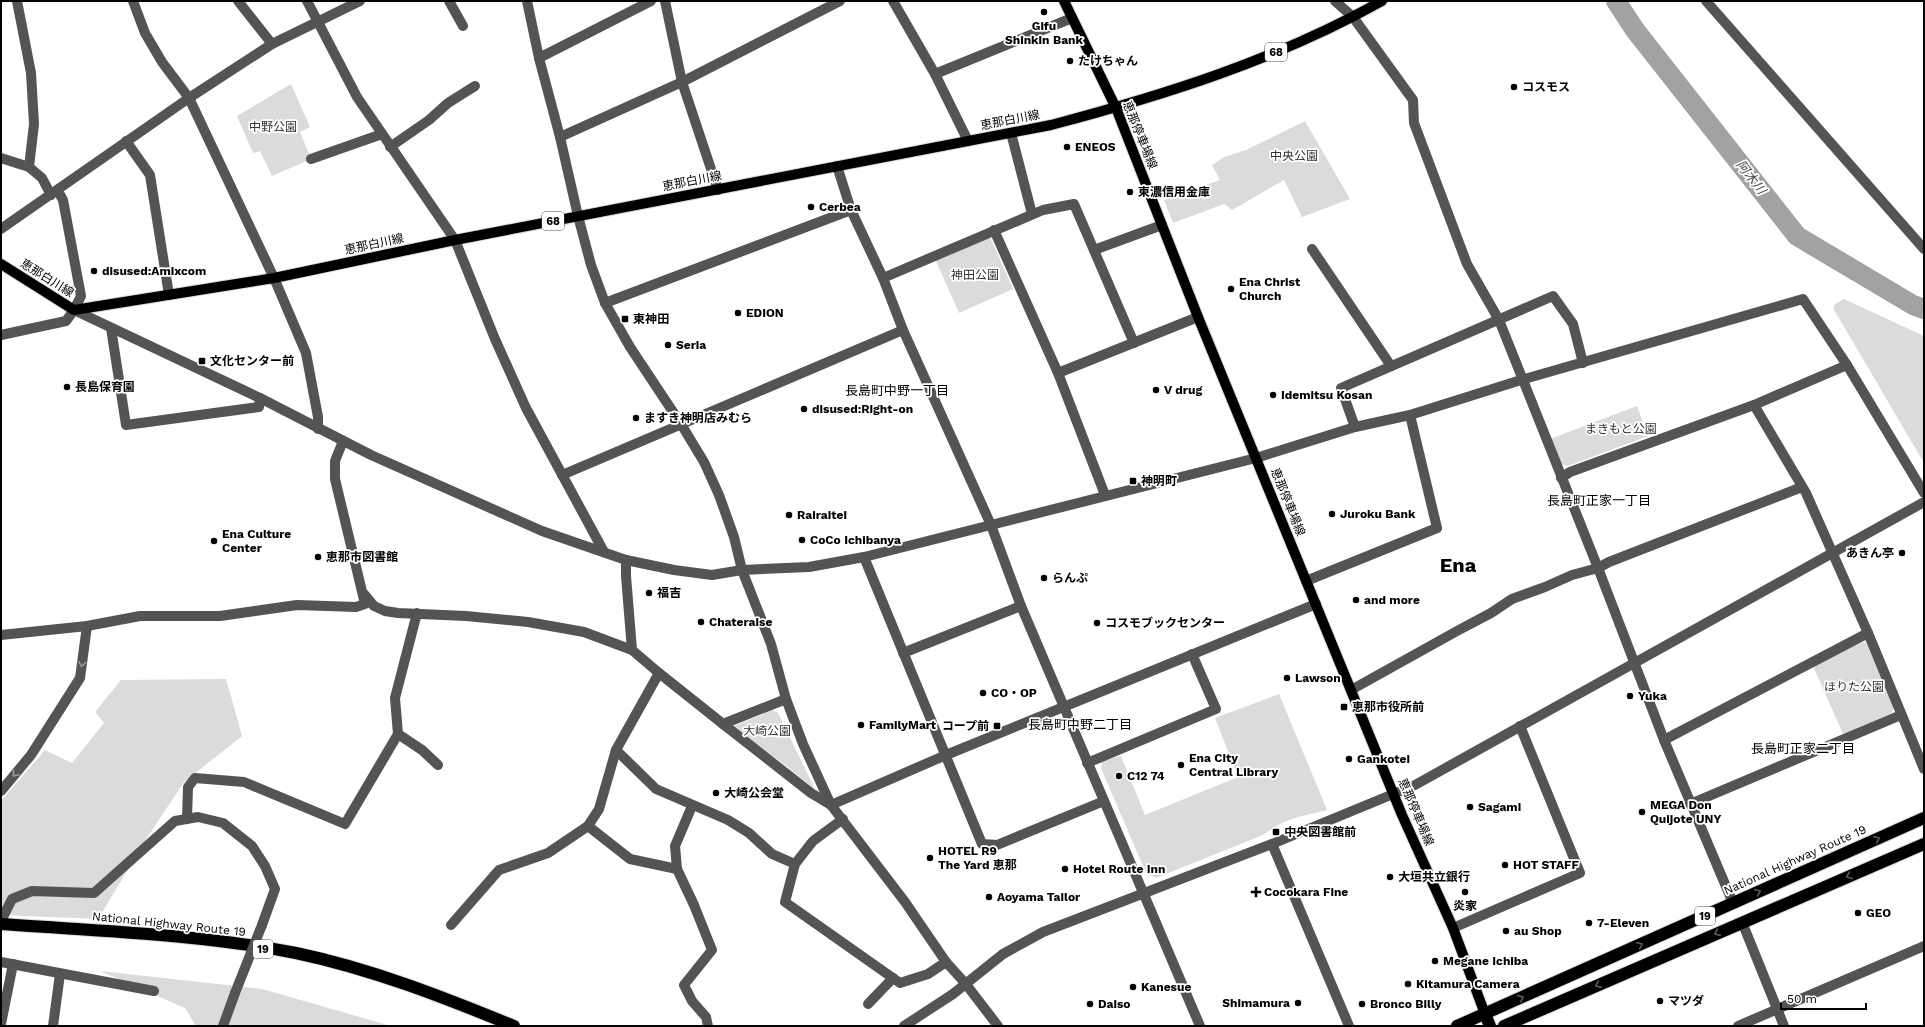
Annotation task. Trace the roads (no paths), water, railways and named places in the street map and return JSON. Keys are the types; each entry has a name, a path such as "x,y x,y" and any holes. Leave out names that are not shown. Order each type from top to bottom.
{"highway":[{"name":"National Highway Route 19","path":"1457,1026 1924,818"},
{"name":"19","path":"1504,1026 1924,844"},
{"name":"National Highway Route 19","path":"1,923 208,941 295,953 394,979 451,1000 514,1026"},
{"name":"National Highway Route 19","path":"1,931 216,947 292,960 386,983 499,1026"},
{"path":"1485,1014 1490,1026"}],"main road":[{"name":"恵那停車場線","path":"1064,1 1116,108 1198,317 1394,794 1453,928 1485,1014"},
{"name":"恵那白川線","path":"1,264 74,310 274,278 455,240 1051,125 1116,108 1259,60 1353,17 1382,1"}],"street":[{"path":"17,1 31,73 34,124 29,167"},
{"path":"133,1 145,33 162,62 189,98 274,278 306,353 318,411 318,429"},
{"path":"238,1 272,44"},
{"path":"307,1 357,97 455,240 495,339 526,408 604,552"},
{"path":"1,229 126,141 272,44 360,1"},
{"path":"449,1 463,26"},
{"path":"527,1 539,58 560,137 578,216 605,303 630,347 681,424 704,462 720,495 734,537 742,570 771,644 786,699 803,744 832,805 905,902 946,962 965,983 998,1026"},
{"path":"539,58 651,1"},
{"path":"665,1 682,82 718,190"},
{"path":"560,137 682,82 840,1"},
{"path":"893,1 935,74 968,141"},
{"path":"1335,1 1353,17 1413,100 1414,123 1467,264 1499,320 1521,380 1598,568 1664,740 1733,903"},
{"path":"1706,1 1924,249"},
{"path":"935,74 1072,18"},
{"path":"390,147 430,120 448,103 475,86"},
{"path":"1011,133 1032,214"},
{"path":"311,159 382,134"},
{"path":"126,141 150,175 169,294"},
{"path":"1,158 29,167 42,178 54,193 63,200 81,296 74,310 66,320 1,335"},
{"path":"838,166 851,210 883,278 903,330 990,525 1021,606 1200,1026"},
{"path":"883,278 1032,214 1043,210 1074,204 1134,343"},
{"path":"605,303 851,210"},
{"path":"1094,250 1162,225"},
{"path":"994,230 1058,373 1105,495"},
{"path":"1312,249 1391,366"},
{"path":"1355,427 1341,388 1553,296 1573,324 1583,363"},
{"path":"74,310 260,398 343,441 542,531 626,560 674,570 712,575 742,570 809,567 864,557 1256,458 1355,427 1410,415 1521,380 1803,299 1847,365 1924,493"},
{"path":"1058,373 1198,317"},
{"path":"111,328 126,425 259,407 260,398"},
{"path":"562,476 903,330"},
{"path":"1561,478 1570,472 1754,405 1847,365"},
{"path":"1754,405 1802,487 1833,551 1924,770"},
{"path":"1306,581 1437,528 1410,415"},
{"path":"1,634 87,626 140,616 220,616 297,605 356,607 366,604 335,479 335,461 343,441"},
{"path":"1351,690 1457,631 1491,614 1512,599 1572,575 1598,568 1609,562 1802,487"},
{"path":"904,1026 953,994 1003,954 1043,932 1272,844 1415,785 1833,551 1924,502"},
{"path":"864,557 982,844 997,845 1104,801"},
{"path":"626,560 632,650"},
{"path":"363,592 374,606 385,611 528,622 584,632 632,650 811,793 832,805"},
{"path":"832,805 946,755 1316,604"},
{"path":"903,653 1021,606"},
{"path":"187,819 188,787 195,778 244,782 345,824 398,734 395,698 417,614"},
{"path":"1,791 31,755 80,678 87,626"},
{"path":"1664,740 1868,633"},
{"path":"1087,763 1216,709 1192,654"},
{"path":"451,925 499,870 548,853 588,826 600,809 616,750 659,673"},
{"path":"723,724 786,699"},
{"path":"1690,804 1901,715"},
{"path":"1453,928 1580,873 1520,726"},
{"path":"398,734 422,750 438,765"},
{"path":"616,750 656,789 692,806 728,820 749,833 772,854 795,864"},
{"path":"692,806 675,846 677,870 694,905 712,950 684,985 692,1001 706,1017 708,1026"},
{"path":"1,923 12,899 32,891 94,893 175,821 198,817 223,822 252,846 265,866 275,889 223,1026"},
{"path":"843,819 813,841 795,864 785,902 900,983 928,974 946,962"},
{"path":"588,826 630,860 677,870"},
{"path":"1272,844 1350,1026"},
{"path":"1742,922 1784,1026"},
{"path":"1738,1026 1924,946"},
{"path":"1,962 154,991"},
{"path":"1,1024 13,964"},
{"path":"53,1026 60,974"},
{"path":"868,1004 894,978"}],"waterway":[{"name":"阿木川","path":"1616,1 1635,30 1797,236 1913,305 1924,309"}],"place":[{"name":"Gifu Shinkin Bank","path":"1044,12"},
{"name":"たけちゃん","path":"1070,61"},
{"name":"コスモス","path":"1514,87"},
{"name":"ENEOS","path":"1067,147"},
{"name":"東濃信用金庫","path":"1130,192"},
{"name":"Cerbea","path":"811,207"},
{"name":"disused:Amixcom","path":"94,271"},
{"name":"Ena Christ Church","path":"1231,289"},
{"name":"EDION","path":"738,313"},
{"name":"東神田","path":"625,319"},
{"name":"Seria","path":"668,345"},
{"name":"文化センター前","path":"202,361"},
{"name":"長島保育園","path":"67,387"},
{"name":"V drug","path":"1156,390"},
{"name":"Idemitsu Kosan","path":"1273,395"},
{"name":"disused:Right-on","path":"804,409"},
{"name":"ますき神明店みむら","path":"636,418"},
{"name":"神明町","path":"1133,481"},
{"name":"Juroku Bank","path":"1332,514"},
{"name":"Rairaitei","path":"789,515"},
{"name":"CoCo Ichibanya","path":"802,540"},
{"name":"Ena Culture Center","path":"214,541"},
{"name":"あきん亭","path":"1902,553"},
{"name":"恵那市図書館","path":"318,557"},
{"name":"らんぷ","path":"1044,578"},
{"name":"福吉","path":"649,593"},
{"name":"and more","path":"1356,600"},
{"name":"Chateraise","path":"701,622"},
{"name":"コスモブックセンター","path":"1097,623"},
{"name":"Lawson","path":"1287,678"},
{"name":"CO・OP","path":"983,693"},
{"name":"Yuka","path":"1630,696"},
{"name":"恵那市役所前","path":"1344,707"},
{"name":"FamilyMart","path":"861,725"},
{"name":"コープ前","path":"997,726"},
{"name":"Gankotei","path":"1349,759"},
{"name":"Ena City Central Library","path":"1181,765"},
{"name":"C12 74","path":"1119,776"},
{"name":"大崎公会堂","path":"716,793"},
{"name":"Sagami","path":"1470,807"},
{"name":"MEGA Don Quijote UNY","path":"1642,812"},
{"name":"中央図書館前","path":"1276,832"},
{"name":"HOTEL R9 The Yard 恵那","path":"930,858"},
{"name":"HOT STAFF","path":"1505,865"},
{"name":"Hotel Route Inn","path":"1065,869"},
{"name":"大垣共立銀行","path":"1390,877"},
{"name":"Cocokara Fine","path":"1256,892"},
{"name":"炎家","path":"1465,892"},
{"name":"Aoyama Tailor","path":"989,897"},
{"name":"GEO","path":"1858,913"},
{"name":"7-Eleven","path":"1589,923"},
{"name":"au Shop","path":"1506,931"},
{"name":"Megane Ichiba","path":"1435,961"},
{"name":"Kitamura Camera","path":"1408,984"},
{"name":"Kanesue","path":"1133,987"},
{"name":"マツダ","path":"1660,1001"},
{"name":"Shimamura","path":"1298,1003"},
{"name":"Daiso","path":"1090,1004"},
{"name":"Bronco Billy","path":"1362,1004"}],"district":[{"name":"長島町中野一丁目","path":"897,390"},
{"name":"長島町正家一丁目","path":"1599,500"},
{"name":"Ena","path":"1458,565"},
{"name":"長島町中野二丁目","path":"1080,724"},
{"name":"長島町正家二丁目","path":"1803,748"}],"park label":[{"name":"中野公園","path":"273,127"},
{"name":"中央公園","path":"1294,156"},
{"name":"神田公園","path":"975,275"},
{"name":"まきもと公園","path":"1621,429"},
{"name":"ほりた公園","path":"1854,687"},
{"name":"大崎公園","path":"767,731"}]}
